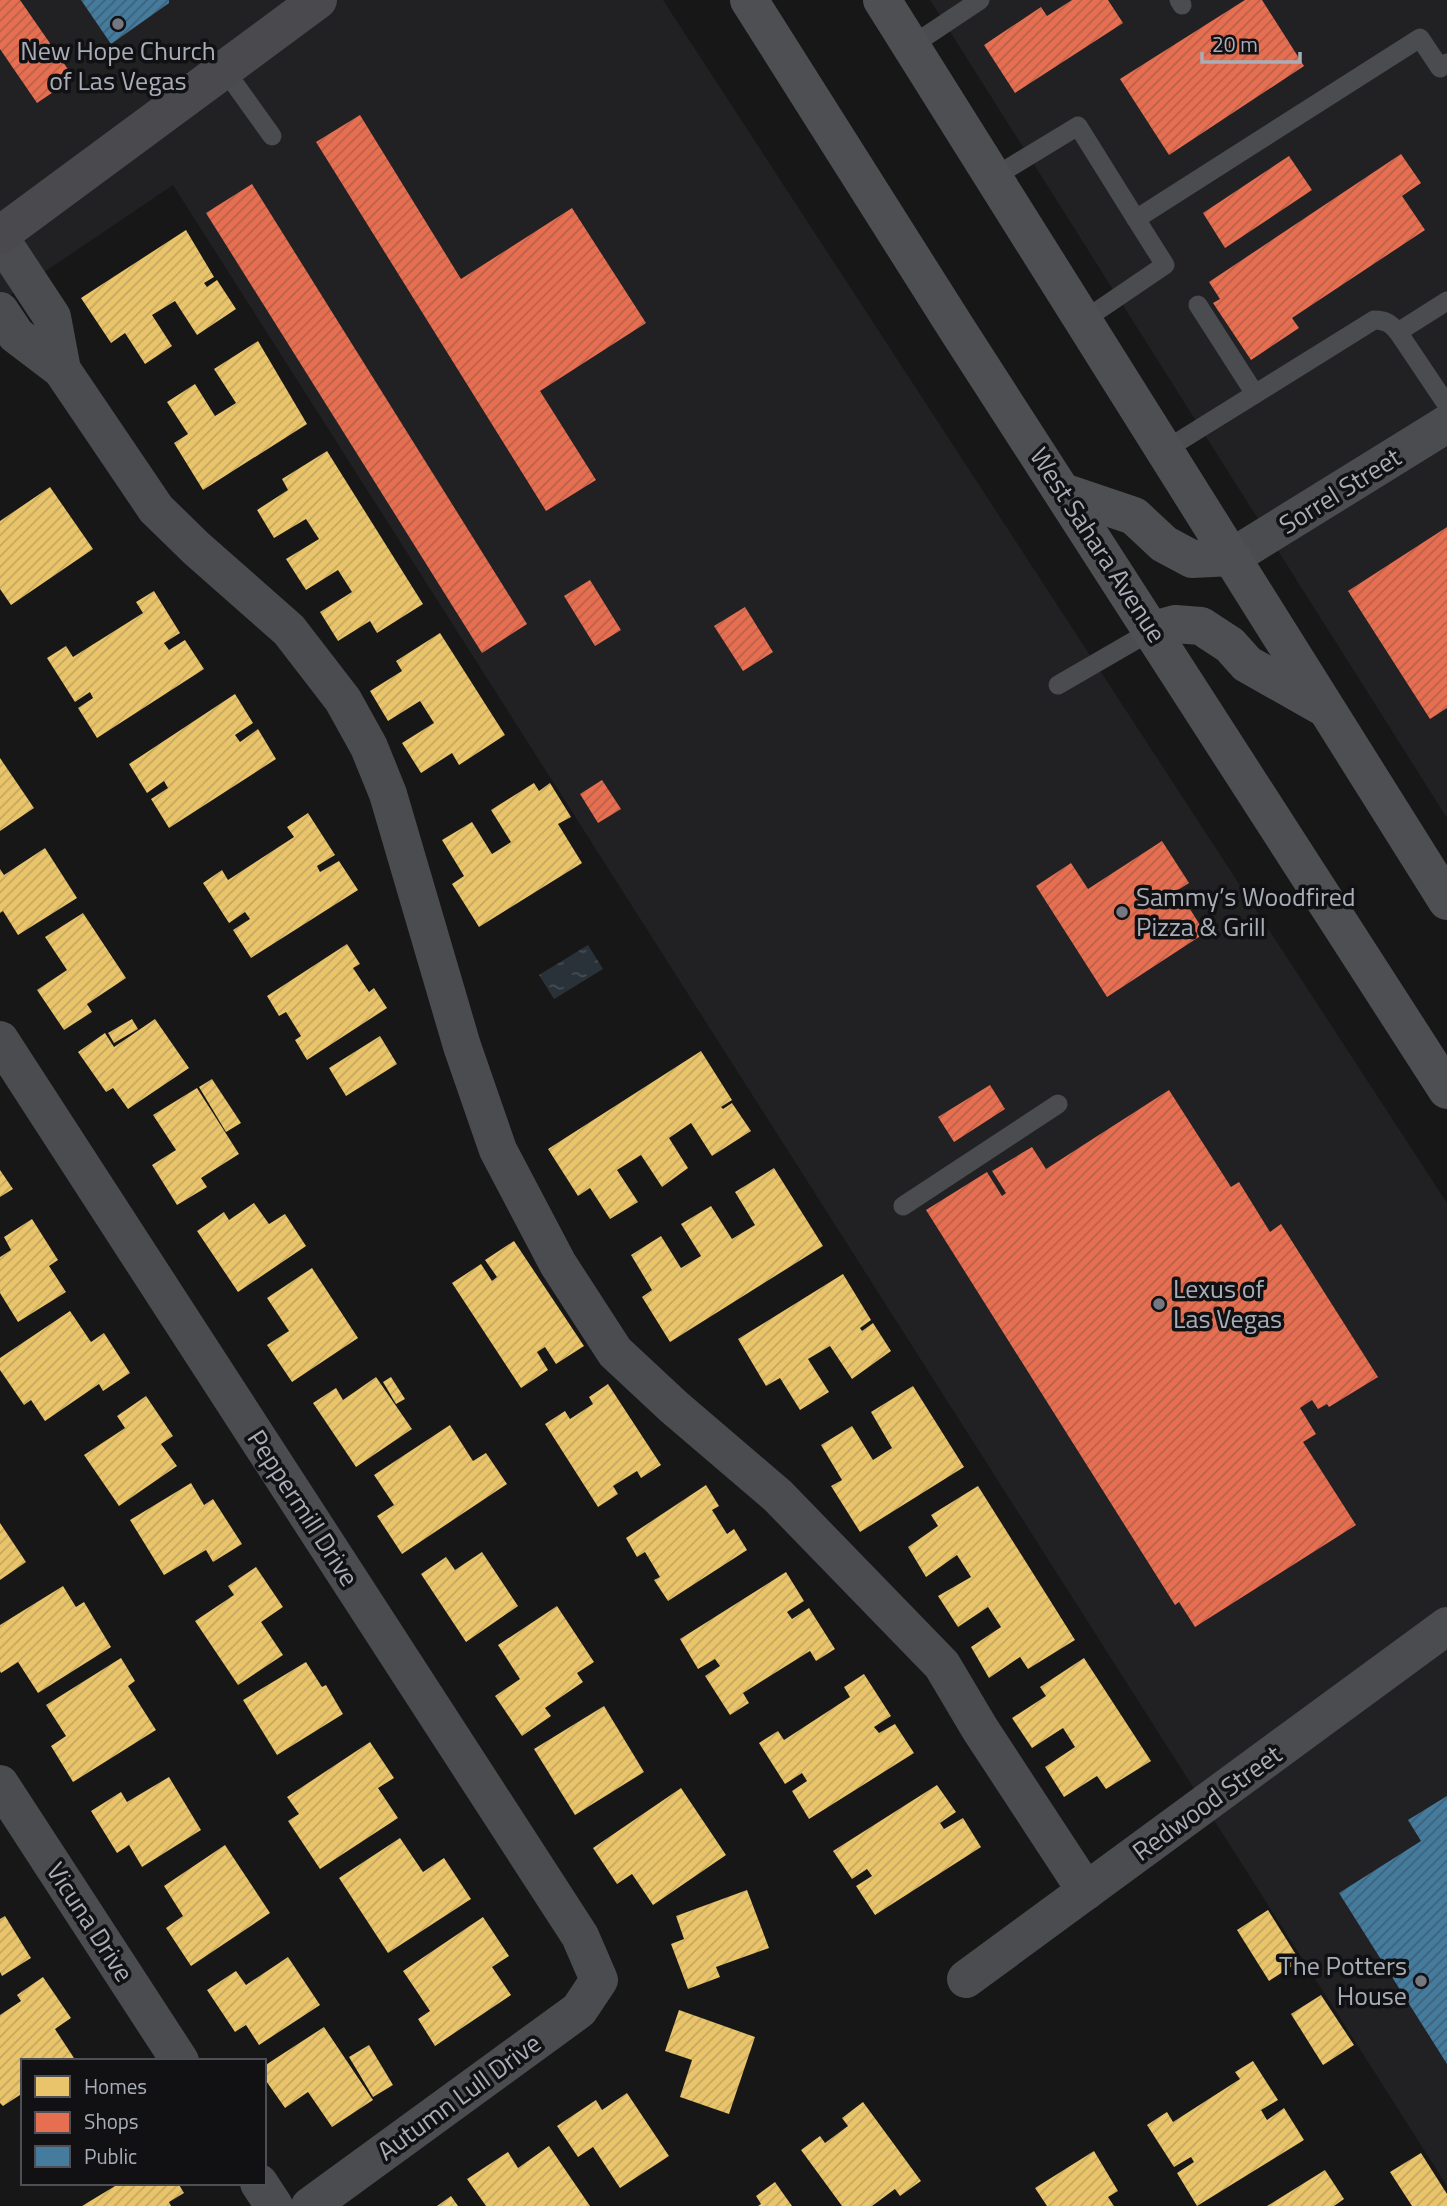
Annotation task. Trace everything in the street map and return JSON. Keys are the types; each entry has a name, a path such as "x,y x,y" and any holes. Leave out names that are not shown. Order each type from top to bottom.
{"main road":[{"path":"0,236 318,0"},
{"name":"West Sahara Avenue","path":"749,0 1447,1090"},
{"path":"882,0 1447,901"},
{"path":"1063,492 1134,516 1164,544 1192,559 1232,557"},
{"path":"1153,630 1175,624 1201,626 1230,645 1247,664 1328,710"}],"street":[{"path":"0,236 52,317 62,370"},
{"path":"0,311 16,335 62,370 156,509 289,630 343,700 369,747 388,794 462,1046 498,1150 558,1264 615,1352 674,1407 778,1496 942,1665 980,1729 1086,1891"},
{"name":"Sorrel Street","path":"1232,557 1447,424"},
{"name":"Peppermill Drive","path":"0,1040 580,1936 599,1980"},
{"name":"Redwood Street","path":"966,1979 1447,1626"},
{"name":"Vicuna Drive","path":"0,1784 179,2059"},
{"name":"Autumn Lull Drive","path":"310,2206 579,2010 599,1980"},
{"path":"260,2185 274,2206"}],"lane":[{"path":"911,46 980,0"},
{"path":"1136,219 1420,37 1440,68 1447,63"},
{"path":"224,69 272,136"},
{"path":"994,177 1078,126 1166,265 1084,320"},
{"path":"1398,332 1447,301"},
{"path":"1198,305 1255,394"},
{"path":"1166,450 1374,320 1391,324 1398,332 1447,405"},
{"path":"1058,685 1153,630"},
{"path":"902,1206 1058,1104"}],"shaded area":[{"path":"0,0 663,0 1447,1203 1447,2186 173,185 0,302"},
{"path":"930,0 1447,0 1447,818"}],"water":[{"path":"588,945 603,969 554,999 539,975"}],"building: Homes":[{"path":"186,230 214,277 204,283 207,287 217,280 236,309 197,335 175,301 152,315 172,346 145,364 125,333 111,343 81,298"},
{"path":"258,341 307,424 203,490 174,443 188,434 167,402 195,384 215,416 236,403 214,369"},
{"path":"327,451 423,604 377,633 370,621 338,641 320,612 352,592 338,570 306,590 286,559 319,539 306,519 274,538 257,510 288,490 282,479"},
{"path":"50,487 93,549 11,605 0,589 0,521"},
{"path":"154,591 180,633 164,643 169,650 185,640 204,669 97,738 78,708 93,698 90,692 75,702 47,658 66,646 73,657 143,613 136,602"},
{"path":"440,633 505,735 459,765 452,753 421,773 402,743 434,723 420,701 388,721 370,691 402,671 396,661"},
{"path":"235,694 253,723 235,735 240,742 258,729 276,759 169,828 151,799 168,788 164,781 147,793 129,764"},
{"path":"0,758 34,808 0,831"},
{"path":"534,783 539,791 550,783 571,817 558,824 582,863 479,927 452,884 464,876 442,840 472,822 492,854 511,842 491,810"},
{"path":"308,813 335,855 317,866 320,872 339,861 358,890 251,958 233,930 250,919 245,912 229,923 203,883 222,870 228,880 294,837 287,827"},
{"path":"45,848 77,898 18,935 3,911 0,913 0,869 4,875"},
{"path":"83,913 126,978 87,1004 92,1012 64,1030 37,990 67,970 45,937"},
{"path":"347,944 360,964 353,968 369,992 374,988 387,1008 307,1060 295,1040 301,1036 286,1012 279,1016 267,996"},
{"path":"132,1019 138,1029 114,1043 108,1033"},
{"path":"155,1019 189,1068 128,1109 113,1088 106,1092 78,1052 105,1033 114,1047"},
{"path":"380,1036 397,1064 346,1096 329,1068"},
{"path":"701,1051 732,1100 721,1107 723,1109 732,1103 751,1131 712,1156 691,1123 669,1138 688,1168 662,1187 641,1155 617,1170 638,1202 610,1219 590,1188 578,1196 548,1149"},
{"path":"212,1079 241,1123 226,1132 199,1087"},
{"path":"197,1088 239,1154 201,1178 207,1187 177,1205 152,1165 176,1150 153,1115"},
{"path":"774,1168 823,1246 670,1342 642,1297 652,1290 631,1255 661,1236 681,1268 701,1256 681,1224 711,1206 732,1239 755,1225 735,1192"},
{"path":"0,1170 13,1189 0,1197"},
{"path":"254,1203 269,1224 285,1214 306,1246 238,1292 197,1231 224,1212 229,1220"},
{"path":"32,1219 58,1260 49,1266 66,1292 18,1322 0,1293 0,1257 11,1250 4,1237"},
{"path":"514,1241 584,1346 556,1364 545,1347 537,1352 548,1370 521,1388 452,1283 481,1264 492,1281 497,1277 485,1260"},
{"path":"312,1268 358,1338 292,1382 267,1345 289,1331 267,1298"},
{"path":"843,1274 871,1320 860,1328 862,1331 873,1323 891,1351 852,1379 830,1346 808,1359 829,1392 800,1410 780,1378 766,1386 738,1339"},
{"path":"70,1311 91,1342 104,1333 130,1373 103,1391 99,1384 45,1421 31,1400 24,1405 0,1370 0,1358"},
{"path":"376,1377 412,1429 356,1467 313,1403 336,1388 343,1400"},
{"path":"391,1377 405,1399 396,1404 383,1382"},
{"path":"608,1384 661,1465 641,1478 637,1471 613,1486 618,1494 598,1507 545,1424 565,1411 570,1419 593,1404 589,1397"},
{"path":"913,1386 964,1467 860,1532 831,1486 842,1480 821,1445 852,1426 873,1460 892,1448 871,1412"},
{"path":"146,1396 173,1436 161,1444 177,1466 119,1506 84,1455 125,1428 117,1416"},
{"path":"450,1425 473,1461 486,1453 507,1484 402,1554 377,1516 394,1505 374,1475"},
{"path":"191,1483 204,1505 213,1499 242,1544 213,1562 206,1550 164,1575 130,1520"},
{"path":"706,1485 719,1506 712,1510 727,1534 734,1529 747,1550 668,1601 654,1580 660,1577 645,1552 637,1557 626,1538"},
{"path":"978,1486 1075,1640 1028,1669 1020,1657 989,1678 971,1647 1001,1627 988,1607 958,1627 938,1596 971,1577 957,1555 926,1577 908,1547 938,1526 931,1515"},
{"path":"0,1523 26,1562 0,1580"},
{"path":"482,1552 518,1606 466,1642 421,1574 446,1557 455,1570"},
{"path":"256,1567 283,1607 261,1622 283,1655 238,1685 195,1621 234,1595 228,1586"},
{"path":"786,1572 804,1601 787,1612 792,1619 809,1608 835,1649 816,1661 810,1651 743,1693 749,1703 730,1715 705,1676 720,1666 715,1659 698,1669 680,1639"},
{"path":"63,1586 76,1607 84,1602 111,1647 38,1693 18,1662 1,1673 0,1625"},
{"path":"557,1606 594,1662 577,1673 583,1682 545,1708 551,1716 522,1736 495,1696 520,1679 498,1645"},
{"path":"121,1658 135,1681 128,1686 156,1730 73,1782 51,1746 66,1736 46,1705"},
{"path":"1084,1658 1151,1761 1106,1789 1097,1776 1064,1797 1045,1767 1075,1747 1063,1728 1032,1748 1012,1718 1046,1696 1040,1687"},
{"path":"306,1662 322,1687 326,1685 343,1714 277,1755 243,1700"},
{"path":"864,1674 891,1716 874,1727 879,1733 895,1724 914,1753 809,1819 792,1791 807,1781 802,1773 785,1784 759,1743 778,1731 784,1740 850,1697 844,1687"},
{"path":"604,1706 644,1772 575,1815 534,1749"},
{"path":"370,1742 394,1778 378,1788 398,1818 320,1869 288,1821 299,1814 287,1797"},
{"path":"169,1777 201,1830 142,1867 129,1845 117,1853 91,1811 121,1792 127,1802"},
{"path":"937,1785 956,1812 940,1823 944,1829 963,1818 981,1847 875,1915 856,1886 872,1876 867,1869 852,1879 833,1851"},
{"path":"681,1788 726,1855 653,1905 632,1874 617,1884 593,1848"},
{"path":"400,1838 423,1872 444,1858 471,1899 388,1953 339,1878"},
{"path":"225,1845 270,1913 191,1966 166,1928 183,1916 164,1886"},
{"path":"747,1890 769,1948 716,1967 720,1977 688,1989 671,1944 684,1939 676,1916"},
{"path":"1268,1910 1300,1961 1269,1981 1237,1930"},
{"path":"5,1916 31,1958 2,1976 0,1919"},
{"path":"483,1917 509,1956 492,1967 511,1995 435,2046 418,2019 430,2011 403,1971"},
{"path":"288,1957 320,2005 259,2045 246,2025 235,2032 207,1990 236,1971 246,1985"},
{"path":"43,1977 71,2018 55,2029 74,2058 21,2059 21,2094 3,2106 0,2103 0,2015 21,2001 17,1995"},
{"path":"1321,1995 1354,2045 1323,2065 1291,2014"},
{"path":"679,2010 755,2037 729,2114 680,2097 692,2060 665,2051"},
{"path":"324,2027 373,2100 332,2127 308,2092 285,2108 266,2081 266,2065"},
{"path":"369,2045 393,2085 373,2097 349,2057"},
{"path":"1253,2061 1278,2100 1261,2110 1267,2120 1284,2108 1304,2140 1197,2206 1177,2173 1194,2162 1191,2157 1174,2167 1147,2125 1167,2112 1173,2122 1240,2079 1235,2072"},
{"path":"627,2093 669,2156 620,2188 593,2147 578,2157 557,2126 596,2100 602,2110"},
{"path":"863,2102 921,2181 900,2196 895,2189 872,2206 842,2206 801,2150 820,2136 825,2143 848,2126 842,2118"},
{"path":"549,2146 590,2206 486,2206 467,2179 508,2152 518,2168"},
{"path":"1094,2151 1118,2191 1108,2197 1114,2206 1047,2206 1035,2188"},
{"path":"1421,2153 1447,2194 1447,2206 1412,2206 1390,2172"},
{"path":"1325,2170 1344,2199 1334,2206 1267,2206"},
{"path":"775,2182 792,2206 758,2206 761,2204 756,2196"},
{"path":"117,2185 179,2185 184,2193 169,2202 171,2206 82,2206"},
{"path":"451,2196 458,2206 437,2206"}],"building: Shops":[{"path":"0,0 20,0 74,78 37,103 0,49"},
{"path":"1072,0 1108,0 1123,23 1015,93 984,45 1041,7 1047,16"},
{"path":"1245,0 1262,0 1304,66 1169,155 1120,79"},
{"path":"360,115 461,279 572,208 646,323 540,391 596,480 546,511 316,142"},
{"path":"1401,154 1421,183 1402,196 1425,230 1292,318 1299,328 1251,360 1213,303 1220,299 1209,282"},
{"path":"1289,156 1312,190 1225,248 1203,213"},
{"path":"252,184 527,624 482,653 206,213"},
{"path":"1447,527 1447,708 1430,719 1348,591"},
{"path":"590,580 621,630 595,646 564,596"},
{"path":"745,607 773,652 743,671 714,626"},
{"path":"602,780 621,809 598,823 580,794"},
{"name":"Sammy’s Woodfired Pizza & Grill","path":"1162,841 1189,883 1178,890 1205,933 1107,997 1036,886 1071,863 1088,889"},
{"path":"990,1085 1005,1109 954,1142 938,1117"},
{"name":"Lexus of Las Vegas","path":"1169,1090 1231,1187 1239,1182 1270,1232 1281,1224 1378,1377 1329,1407 1327,1404 1318,1409 1312,1400 1300,1408 1316,1434 1303,1442 1356,1525 1195,1627 1179,1602 1175,1605 926,1210 987,1172 1002,1196 1006,1193 992,1171 1032,1147 1046,1169"}],"building: Public":[{"name":"New Hope Church of Las Vegas","path":"81,0 169,0 169,3 111,44"},
{"name":"The Potters House","path":"1447,1796 1447,2064 1339,1893 1421,1841 1408,1820"}],"place":[{"name":"New Hope Church of Las Vegas","path":"118,24"},
{"name":"Sammy’s Woodfired Pizza & Grill","path":"1122,912"},
{"name":"Lexus of Las Vegas","path":"1159,1304"},
{"name":"The Potters House","path":"1421,1981"}]}
